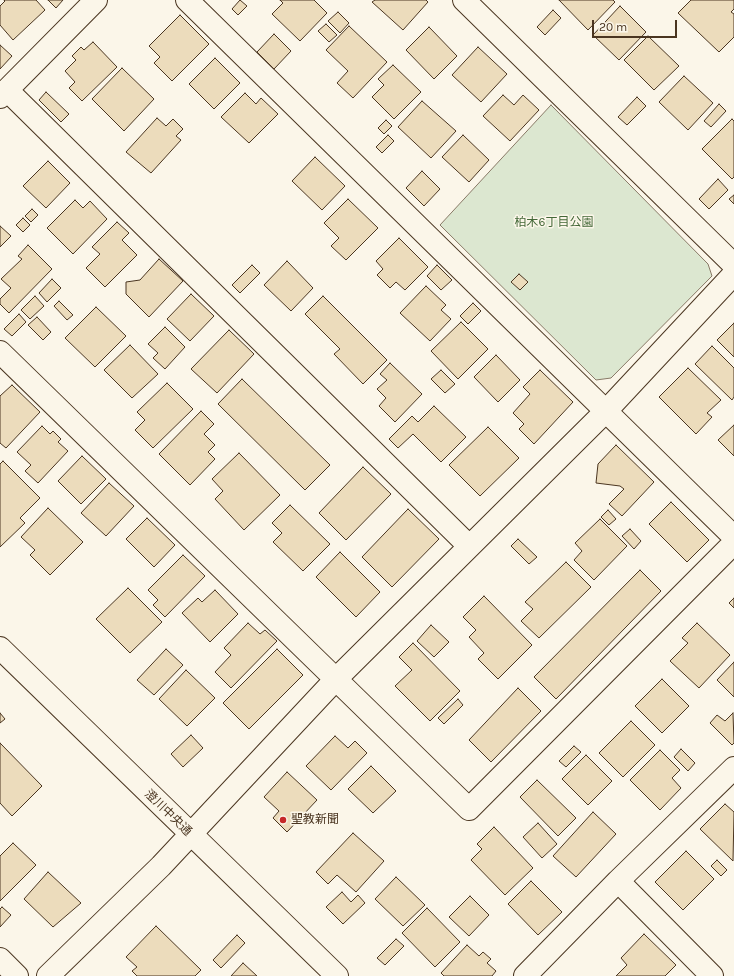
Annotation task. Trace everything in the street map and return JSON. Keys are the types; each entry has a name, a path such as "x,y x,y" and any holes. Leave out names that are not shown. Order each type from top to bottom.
{"street":[{"path":"96,0 3,94 469,546"},
{"path":"187,0 734,537"},
{"path":"464,0 734,265"},
{"path":"48,976 191,835 336,679 606,411 734,274"},
{"path":"0,352 469,809 734,543"},
{"name":"澄川中央通","path":"0,648 337,976"},
{"path":"525,976 618,881 734,768"},
{"path":"618,881 712,976"},
{"path":"0,959 17,976"}],"green space":[{"name":"柏木6丁目公園","path":"551,105 708,264 712,276 611,378 596,380 440,225"}],"building":[{"path":"4,0 36,0 45,10 13,40 0,25 0,6 5,1"},
{"path":"48,0 63,0 56,8"},
{"path":"240,0 247,6 238,15 232,9"},
{"path":"280,0 314,0 327,13 300,41 272,14 283,3"},
{"path":"375,0 426,0 428,2 403,30 372,2"},
{"path":"559,0 613,0 615,2 588,30"},
{"path":"691,0 734,0 734,9 731,12 734,14 734,37 719,52 678,13"},
{"path":"620,6 646,32 619,60 593,35"},
{"path":"553,10 561,18 545,35 537,27"},
{"path":"338,12 349,23 340,33 328,21"},
{"path":"180,15 209,44 172,81 154,63 160,57 149,46"},
{"path":"326,24 337,35 329,42 318,31"},
{"path":"349,26 387,62 353,98 337,83 348,71 326,50"},
{"path":"429,27 457,56 434,79 406,50"},
{"path":"274,34 291,51 274,69 257,52"},
{"path":"648,36 679,66 654,90 624,60"},
{"path":"93,42 117,67 82,101 69,88 75,82 65,71 76,60 72,56 81,47 84,50"},
{"path":"0,45 12,56 0,69"},
{"path":"478,47 507,74 481,102 452,75"},
{"path":"215,58 240,83 214,109 189,84"},
{"path":"393,65 421,92 394,119 372,97 384,85 378,79"},
{"path":"122,68 154,99 124,131 92,99"},
{"path":"684,76 713,103 688,130 659,102"},
{"path":"46,92 69,114 61,122 39,100"},
{"path":"245,93 256,104 261,98 278,114 249,143 221,117"},
{"path":"503,95 514,105 523,95 539,110 510,141 483,116"},
{"path":"637,97 646,106 627,125 618,117"},
{"path":"422,101 456,131 431,158 398,127"},
{"path":"719,104 726,111 711,127 704,121"},
{"path":"157,118 166,126 173,119 183,129 176,136 181,140 151,173 126,152"},
{"path":"732,119 734,121 734,177 732,179 702,149"},
{"path":"386,120 392,126 384,134 378,128"},
{"path":"388,135 394,141 382,153 376,147"},
{"path":"463,135 489,160 469,182 442,157"},
{"path":"315,157 345,186 322,210 292,181"},
{"path":"48,161 70,183 46,208 23,186"},
{"path":"422,171 440,189 424,206 406,188"},
{"path":"718,179 728,190 709,209 699,199"},
{"path":"734,195 734,204 729,199"},
{"path":"348,199 378,228 346,260 331,246 339,238 324,223"},
{"path":"75,200 83,208 90,201 107,219 73,254 47,228"},
{"path":"32,209 38,215 31,222 25,216"},
{"path":"23,218 30,225 23,232 16,225"},
{"path":"117,222 129,233 122,240 137,255 105,287 86,268 100,254 92,247"},
{"path":"0,226 11,236 0,247"},
{"path":"399,238 428,267 405,290 396,282 390,288 377,275 383,269 376,261"},
{"path":"28,245 52,269 9,313 0,304 0,299 11,288 1,279 22,259 18,256"},
{"path":"159,259 183,281 149,317 126,294 126,282 140,280"},
{"path":"287,261 313,288 291,311 264,285"},
{"path":"252,265 260,273 240,293 232,285"},
{"path":"437,265 452,280 441,290 427,276"},
{"path":"519,274 528,282 520,290 511,282"},
{"path":"52,279 61,288 47,302 39,293"},
{"path":"426,286 446,305 441,310 451,319 430,341 400,313"},
{"path":"191,294 214,316 190,341 167,319"},
{"path":"35,296 44,306 30,319 21,310"},
{"path":"323,296 387,360 363,384 334,354 340,349 305,314"},
{"path":"59,301 73,315 67,320 54,306"},
{"path":"473,303 481,311 468,324 460,316"},
{"path":"96,307 126,336 95,367 65,338"},
{"path":"19,314 26,322 12,336 4,329"},
{"path":"37,317 51,332 43,340 28,325"},
{"path":"461,322 488,349 458,379 431,351"},
{"path":"734,323 734,357 717,340"},
{"path":"165,327 185,347 165,369 153,358 158,353 148,344"},
{"path":"229,330 254,354 217,393 191,369"},
{"path":"130,345 158,374 132,398 104,370"},
{"path":"712,346 734,368 734,397 732,400 695,364"},
{"path":"496,355 520,380 498,402 474,377"},
{"path":"390,363 422,394 395,422 379,406 386,398 377,389 387,380 380,374"},
{"path":"688,368 721,400 707,413 712,417 696,434 659,397"},
{"path":"441,370 455,384 445,393 431,379"},
{"path":"540,370 573,402 534,444 519,429 524,424 513,413 530,394 523,387"},
{"path":"242,379 330,465 305,490 218,404"},
{"path":"167,383 193,409 153,448 135,430 145,420 137,412"},
{"path":"12,385 40,412 6,448 0,443 0,396"},
{"path":"434,406 466,437 441,462 413,434 398,448 389,439 412,416 418,422"},
{"path":"201,411 214,424 204,434 215,445 208,452 215,459 190,485 159,454"},
{"path":"734,425 734,456 718,440"},
{"path":"42,426 50,434 53,431 61,439 58,442 68,451 38,483 25,471 31,465 17,452"},
{"path":"488,427 519,458 480,496 449,465"},
{"path":"616,445 654,482 622,516 609,504 624,489 620,486 596,483 598,464"},
{"path":"239,453 280,495 244,530 215,499 223,491 212,479"},
{"path":"82,456 106,479 81,504 58,481"},
{"path":"3,461 40,498 20,518 25,523 0,547 0,464"},
{"path":"363,467 391,494 346,540 319,513"},
{"path":"109,483 134,506 106,536 81,513"},
{"path":"671,502 709,540 687,562 649,524"},
{"path":"290,505 330,544 303,571 273,542 282,533 272,523"},
{"path":"48,508 83,542 50,575 30,555 35,550 21,537"},
{"path":"408,509 439,539 392,587 362,557"},
{"path":"608,510 616,519 609,525 601,517"},
{"path":"147,518 175,545 154,567 126,539"},
{"path":"600,519 627,546 594,580 574,560 582,551 575,543"},
{"path":"630,529 641,541 634,549 622,536"},
{"path":"518,539 537,557 529,564 511,546"},
{"path":"340,552 380,592 356,617 316,577"},
{"path":"183,555 205,576 165,617 153,605 158,600 148,590"},
{"path":"566,562 591,587 539,638 521,621 533,609 525,602"},
{"path":"640,570 661,591 556,699 534,677"},
{"path":"128,588 162,622 130,653 96,619"},
{"path":"215,590 238,614 210,642 182,613 198,598 202,602"},
{"path":"484,596 532,645 498,679 478,659 484,653 469,637 476,630 463,617"},
{"path":"734,598 734,608 729,603"},
{"path":"248,623 260,634 265,630 277,641 231,688 215,672 231,655 224,648"},
{"path":"697,623 730,655 699,688 670,661 688,643 682,638"},
{"path":"431,625 449,642 434,657 417,641"},
{"path":"413,643 460,691 430,721 395,686 412,670 399,657"},
{"path":"166,649 183,665 154,695 137,680"},
{"path":"277,649 303,675 249,729 223,703"},
{"path":"734,662 734,697 717,680"},
{"path":"186,670 215,698 187,726 159,699"},
{"path":"662,679 689,706 662,733 635,706"},
{"path":"518,688 541,711 491,762 469,740"},
{"path":"458,699 463,705 444,724 438,718"},
{"path":"0,713 5,719 0,723"},
{"path":"733,713 734,743 732,745 710,723 717,715 725,721"},
{"path":"631,721 655,745 623,777 599,753"},
{"path":"191,735 203,748 183,767 171,754"},
{"path":"335,736 348,748 355,741 367,753 331,790 306,766"},
{"path":"0,743 42,786 12,816 0,803"},
{"path":"574,746 581,752 566,767 559,761"},
{"path":"681,749 695,763 688,771 674,757"},
{"path":"660,750 680,770 672,778 681,788 660,810 630,780"},
{"path":"586,755 612,781 588,805 562,779"},
{"path":"371,766 396,791 373,813 348,789"},
{"path":"287,772 317,800 287,832 273,818 279,811 264,797"},
{"path":"537,780 576,818 558,836 520,797"},
{"path":"725,804 734,812 733,861 700,829"},
{"path":"593,812 616,834 576,877 553,856"},
{"path":"538,823 557,844 542,858 523,837"},
{"path":"494,827 533,868 505,895 471,860 482,849 477,844"},
{"path":"353,833 384,861 356,892 337,875 328,884 316,872"},
{"path":"13,843 36,865 0,901 0,856"},
{"path":"686,851 714,879 683,910 655,882"},
{"path":"717,860 727,870 721,876 711,866"},
{"path":"48,872 81,903 53,927 24,899"},
{"path":"396,877 425,905 403,926 375,899"},
{"path":"531,881 562,912 538,935 508,904"},
{"path":"342,892 351,902 358,895 365,903 343,924 326,907"},
{"path":"470,896 489,915 469,936 449,917"},
{"path":"2,907 11,915 0,927 0,909"},
{"path":"427,908 460,942 435,967 402,933"},
{"path":"156,926 201,970 195,976 137,976 132,971 137,967 126,957"},
{"path":"644,934 676,965 665,976 616,976 627,965 621,958"},
{"path":"237,935 245,943 221,968 213,960"},
{"path":"396,939 404,946 385,965 377,958"},
{"path":"467,945 479,956 483,952 491,959 487,963 496,971 492,976 444,976 441,973"},
{"path":"243,963 257,976 231,976"}],"place":[{"name":"聖教新聞","path":"283,820"}]}
